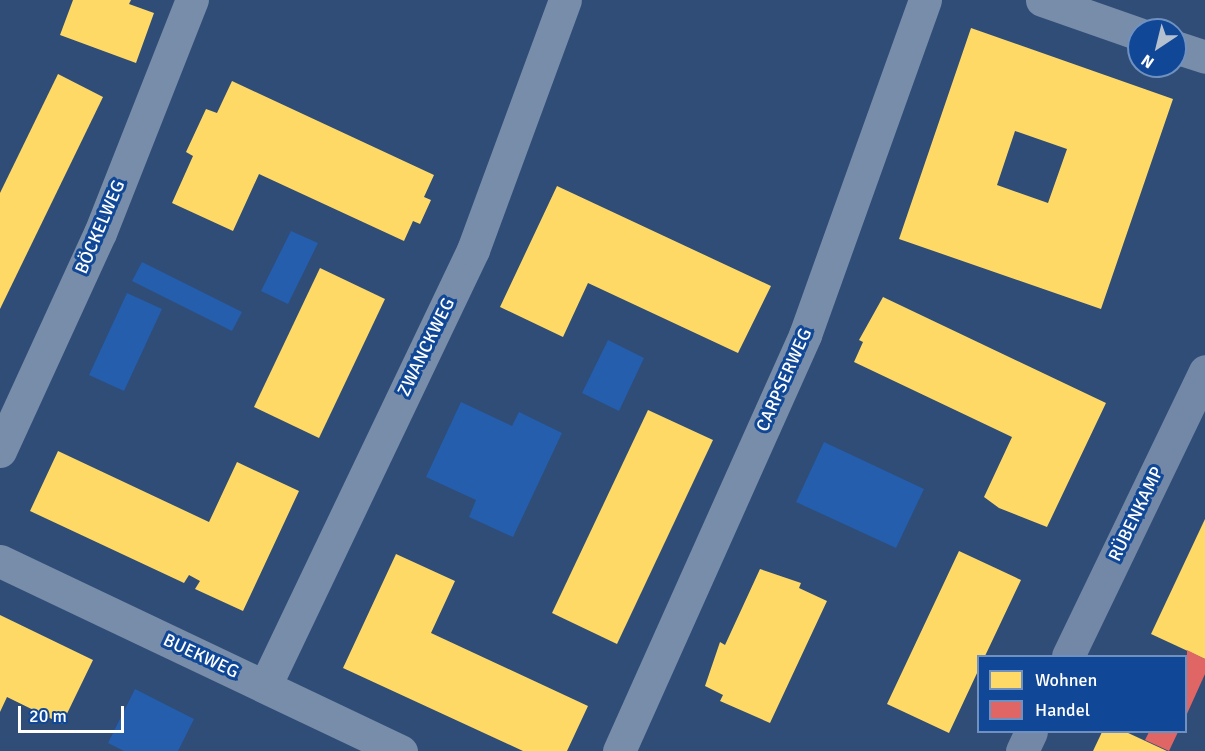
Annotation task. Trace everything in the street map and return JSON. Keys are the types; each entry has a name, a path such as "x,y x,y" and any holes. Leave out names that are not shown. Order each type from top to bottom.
{"street":[{"name":"BÖCKELWEG","path":"0,451 100,232 192,0"},
{"name":"ZWANCKWEG","path":"265,686 473,250 565,0"},
{"name":"CARPSERWEG","path":"618,751 805,335 925,0"},
{"path":"1041,0 1127,30"},
{"path":"1187,51 1205,57"},
{"name":"RÜBENKAMP","path":"1069,655 1205,371"},
{"name":"BUEKWEG","path":"0,561 401,751"},
{"path":"1022,751 1031,733"}],"shaded area":[{"path":"291,231 318,243 288,304 261,291"},
{"path":"142,262 242,312 232,331 132,281"},
{"path":"127,293 162,309 124,391 89,375"},
{"path":"608,340 644,358 619,411 582,393"},
{"path":"461,402 512,426 519,412 562,433 513,537 469,517 476,500 426,477"},
{"path":"824,442 924,489 896,548 796,502"},
{"path":"135,689 194,719 178,751 124,751 108,743"}],"building: Wohnen":[{"path":"73,0 131,0 129,4 154,13 136,63 60,35"},
{"path":"971,28 1173,99 1101,309 899,239","holes":["1015,131 1067,149 1048,203 997,185"]},
{"path":"58,74 103,97 0,309 0,193"},
{"path":"232,81 434,175 424,197 431,200 420,224 413,221 404,241 259,174 233,231 172,203 193,156 186,152 206,109 217,113"},
{"path":"557,186 771,286 738,353 588,283 563,337 500,307"},
{"path":"320,268 385,299 319,438 254,407"},
{"path":"883,297 1106,403 1047,527 999,508 984,497 1012,437 854,362 863,342 859,340"},
{"path":"648,410 713,440 617,644 552,613"},
{"path":"58,451 209,522 237,462 299,491 243,611 195,589 200,581 189,575 184,583 30,511"},
{"path":"1205,519 1205,659 1151,634"},
{"path":"959,551 1021,580 985,655 977,655 977,673 949,733 887,704"},
{"path":"396,554 455,581 431,633 588,706 567,751 523,751 343,668"},
{"path":"760,569 801,583 799,588 827,601 770,723 720,701 723,695 705,686 720,642 725,645"},
{"path":"0,615 93,660 62,724 7,697 0,712"},
{"path":"1102,733 1128,733 1167,751 1093,751"}],"building: Handel":[{"path":"1187,650 1205,659 1205,674 1187,714 1187,655"},
{"path":"1148,733 1178,733 1169,751 1145,740"}]}
